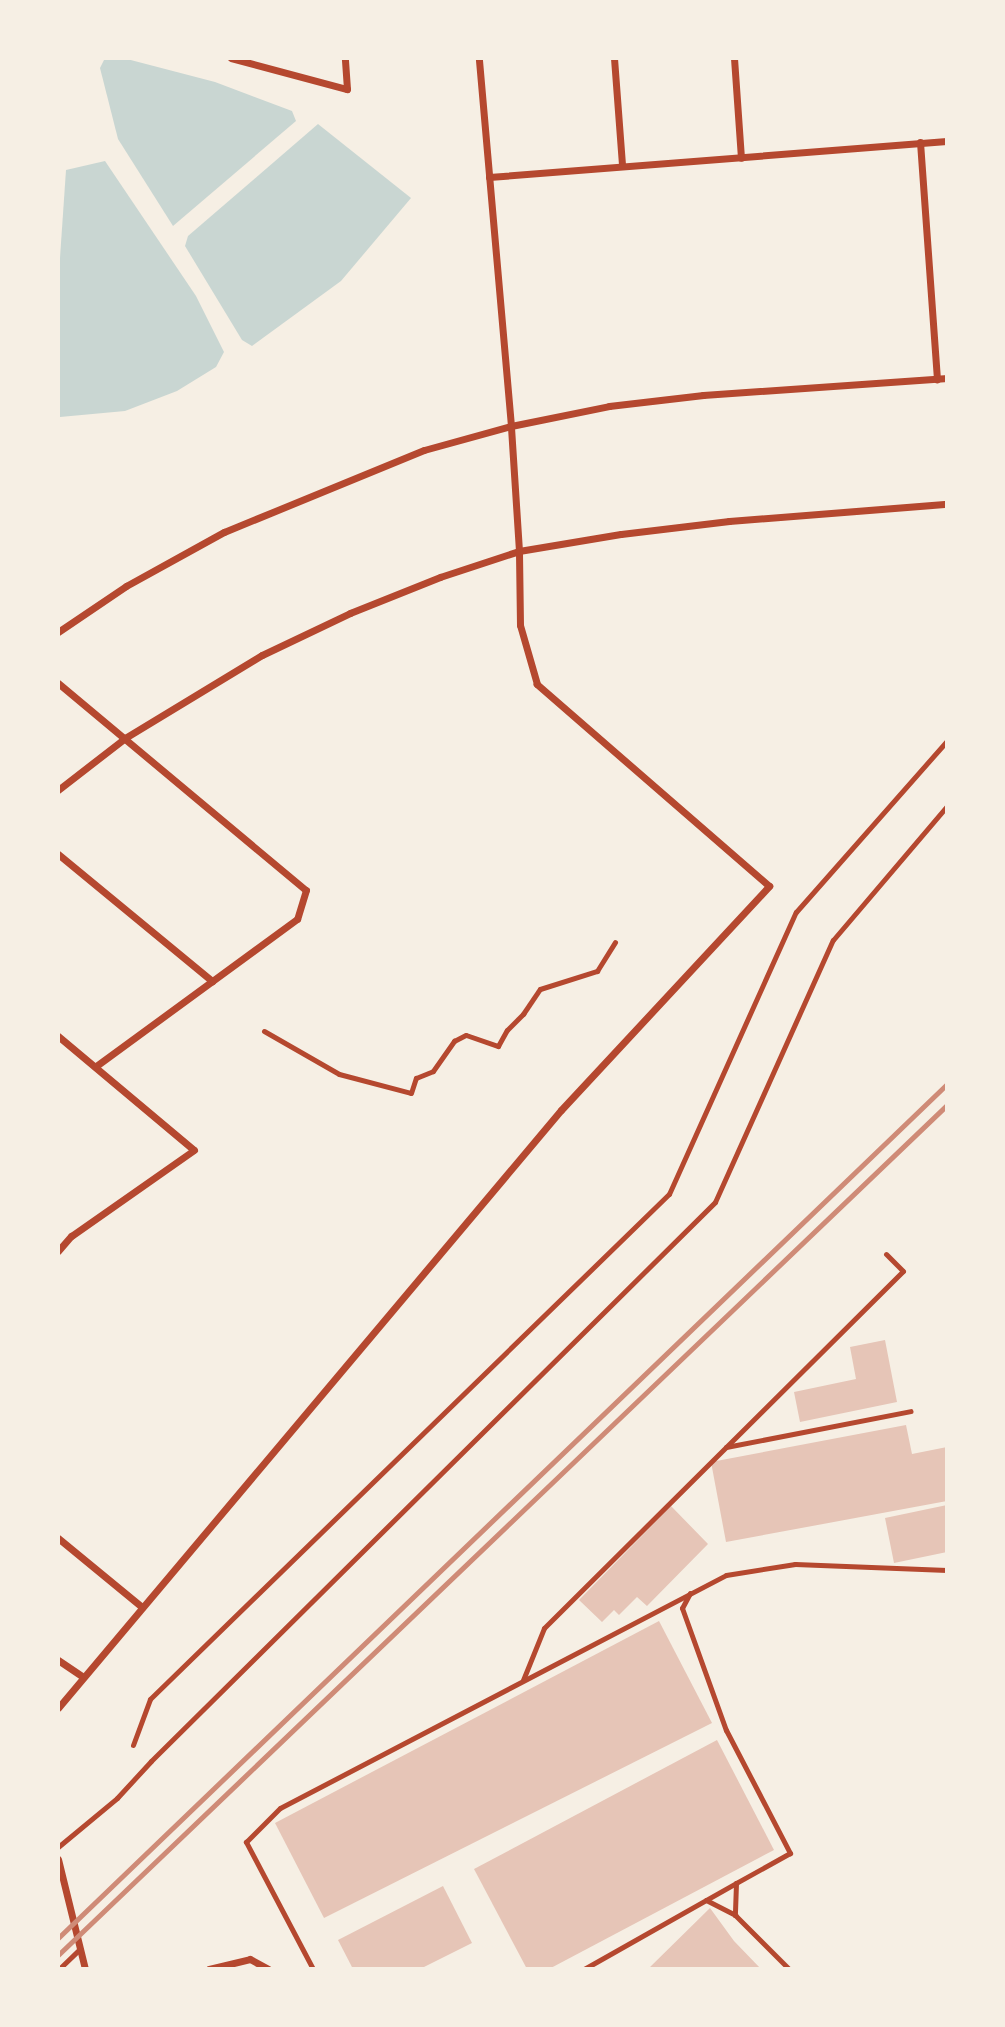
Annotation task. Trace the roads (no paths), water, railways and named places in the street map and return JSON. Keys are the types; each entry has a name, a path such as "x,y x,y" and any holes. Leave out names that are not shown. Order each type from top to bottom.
{"street":[{"path":"232,58 347,89 345,58"},
{"path":"58,1709 561,1110 769,886 537,684 520,625 519,551 510,426 479,58"},
{"path":"614,58 622,165"},
{"path":"734,58 741,158"},
{"path":"489,177 947,141"},
{"path":"920,142 937,379"},
{"path":"58,632 126,586 223,532 424,450 510,426 609,406 703,395 947,378"},
{"path":"58,790 125,738 262,656 350,613 440,577 519,551 621,534 729,521 947,504"},
{"path":"58,683 306,890 297,919 95,1067"},
{"path":"58,854 212,981"},
{"path":"58,1036 194,1150 71,1236 58,1251"},
{"path":"58,1538 142,1607"},
{"path":"58,1660 83,1676"},
{"path":"58,1859 85,1969"},
{"path":"209,1969 250,1959 268,1969"}],"lane":[{"path":"133,1745 150,1699 669,1194 796,912 947,741"},
{"path":"58,1847 117,1798 150,1761 715,1202 833,940 947,806"},
{"path":"264,1031 339,1074 411,1093 416,1078 433,1071 454,1041 466,1035 498,1046 507,1030 523,1014 540,989 597,971 615,942"},
{"path":"523,1680 544,1628 903,1271 886,1254"},
{"path":"726,1447 911,1411"},
{"path":"313,1969 246,1842 280,1808 726,1575 795,1564 947,1570"},
{"path":"584,1969 790,1853 726,1730 682,1608 691,1592"},
{"path":"735,1915 736,1883"},
{"path":"706,1900 735,1915 789,1969"},
{"path":"59,1969 80,1949"}],"railway":[{"path":"58,1938 947,1084"},
{"path":"58,1955 947,1105"}]}
